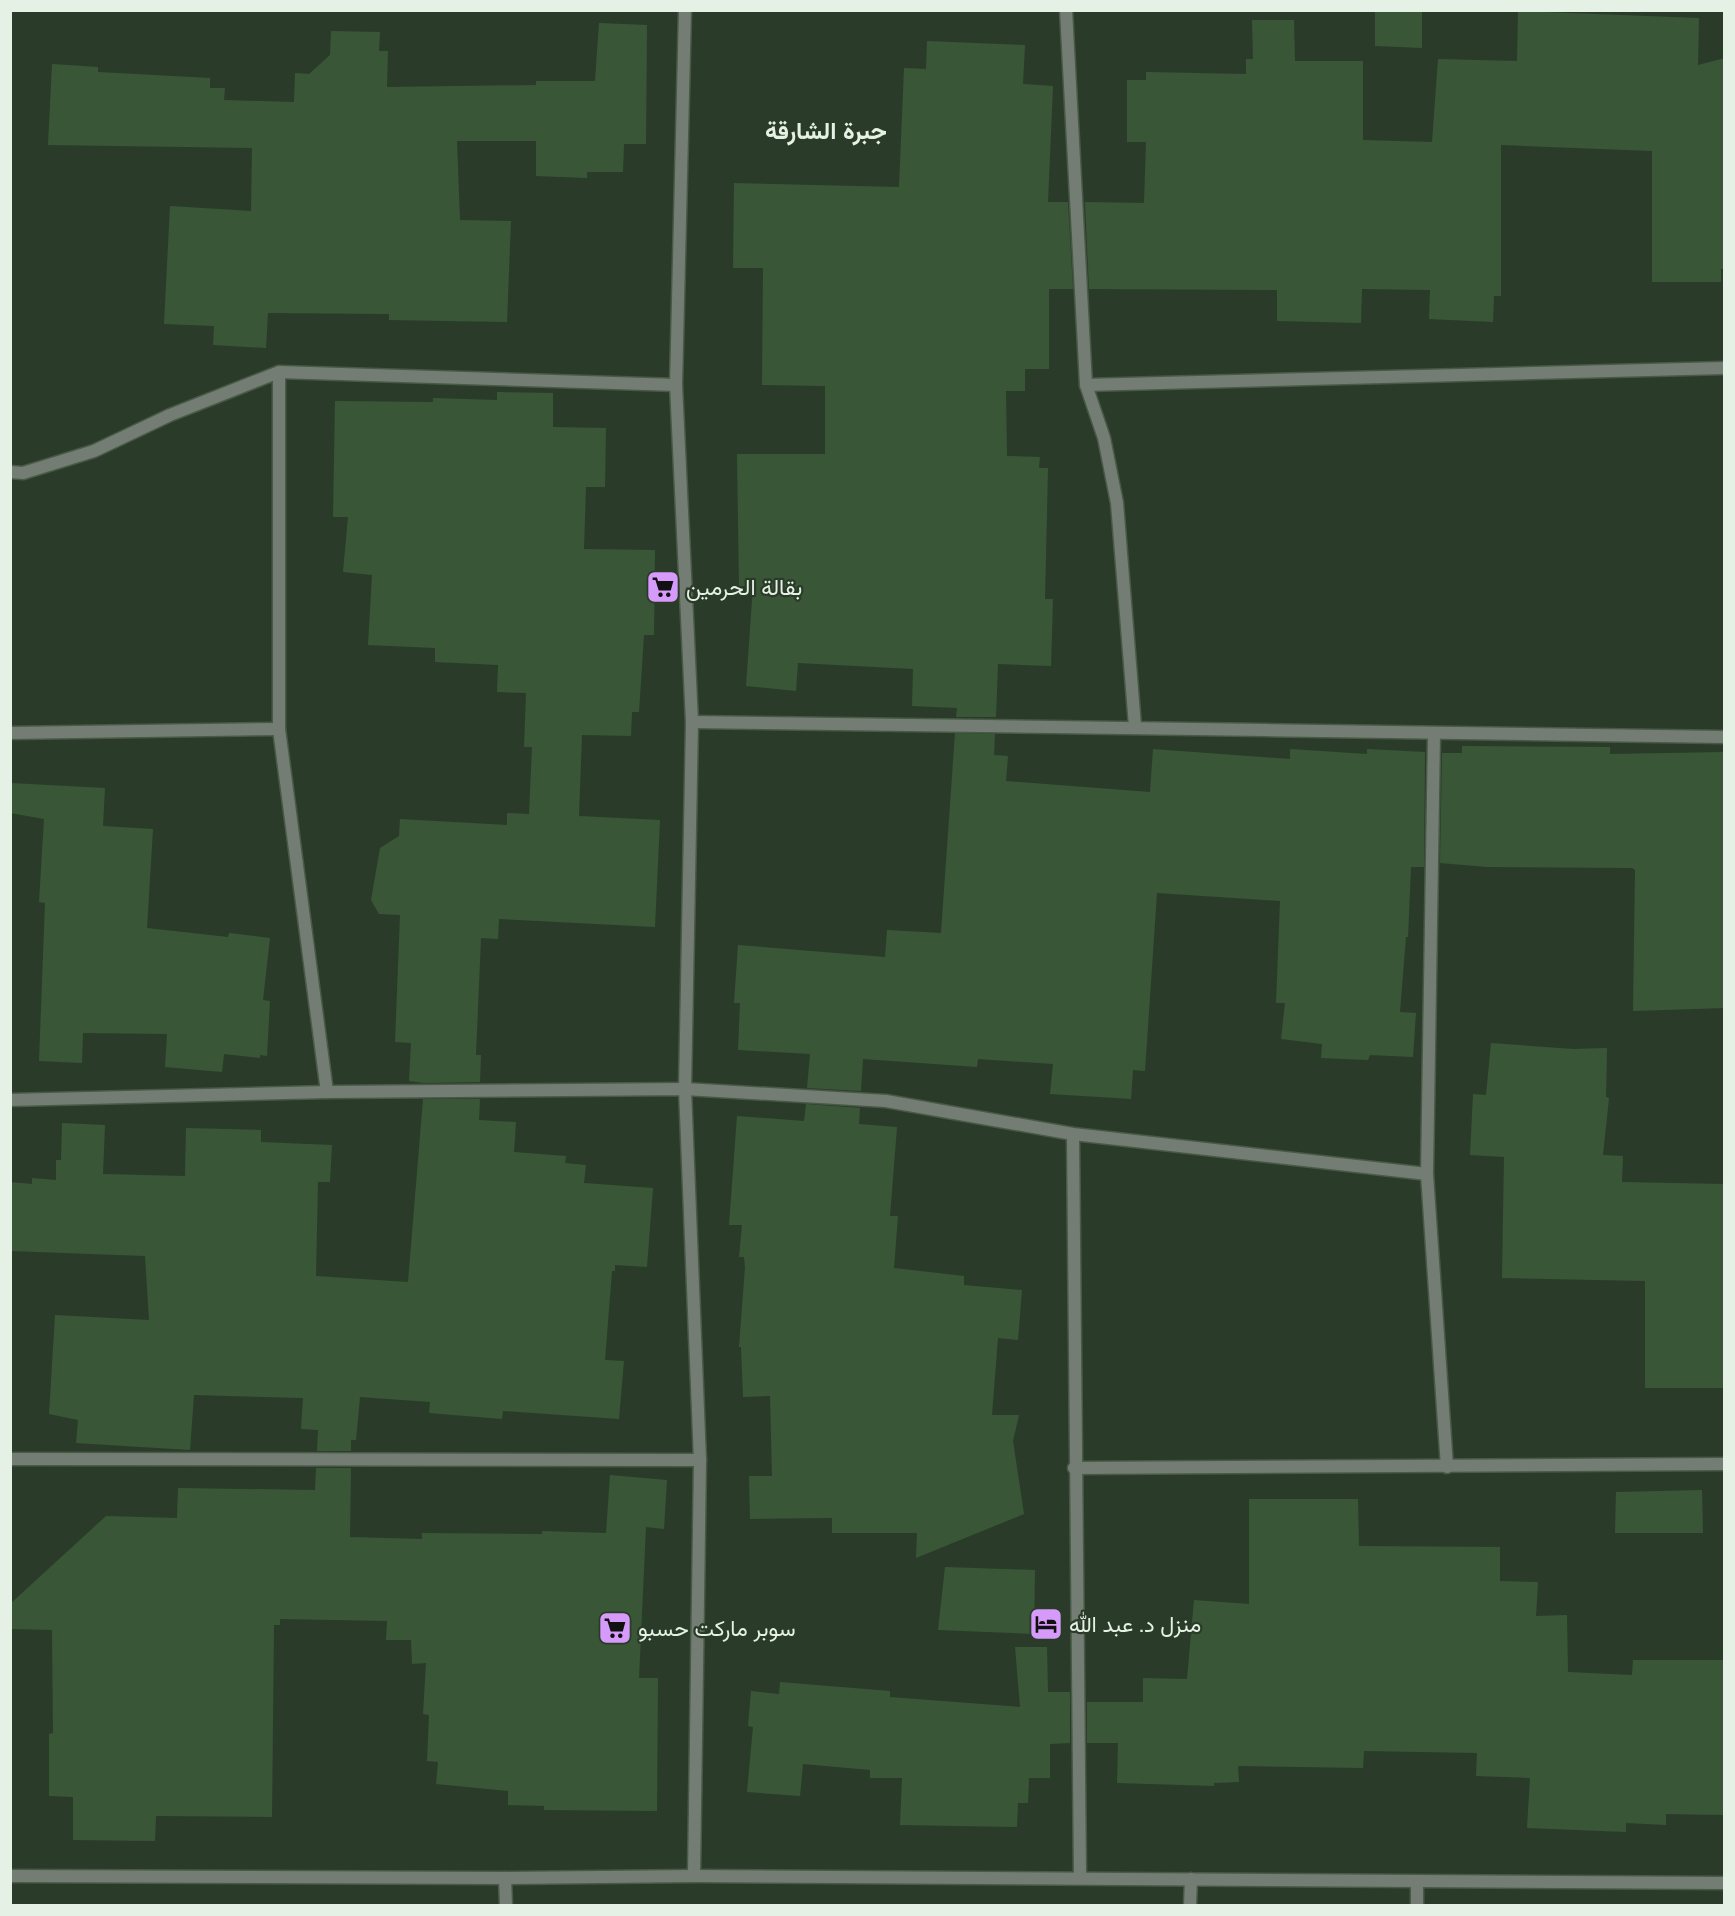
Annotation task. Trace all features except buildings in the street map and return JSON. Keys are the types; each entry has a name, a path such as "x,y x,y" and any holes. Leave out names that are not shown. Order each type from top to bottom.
{"street":[{"path":"685,10 676,385 692,722 685,1089 700,1460 694,1876"},
{"path":"1066,10 1086,385 1104,438 1117,503 1134,726"},
{"path":"1086,385 1725,368"},
{"path":"10,472 23,473 94,451 170,415 279,372 676,385"},
{"path":"279,372 279,729 327,1092"},
{"path":"692,722 1134,726 1434,734 1725,737"},
{"path":"10,733 279,729"},
{"path":"1434,734 1427,1174 1447,1467"},
{"path":"10,1100 327,1092 685,1089 886,1101 1072,1134 1427,1174"},
{"path":"1072,1134 1080,1878"},
{"path":"10,1459 700,1460"},
{"path":"1074,1468 1725,1464"},
{"path":"10,1876 505,1878 694,1876 1725,1884"},
{"path":"505,1878 506,1905"},
{"path":"1190,1905 1191,1879"},
{"path":"1417,1882 1417,1905"}],"place":[{"name":"بقالة الحرمين","path":"663,587"},
{"name":"منزل د. عبد الله","path":"1046,1624"},
{"name":"سوبر ماركت حسبو","path":"615,1628"}],"district":[{"name":"جبرة الشارقة","path":"826,131"}]}
